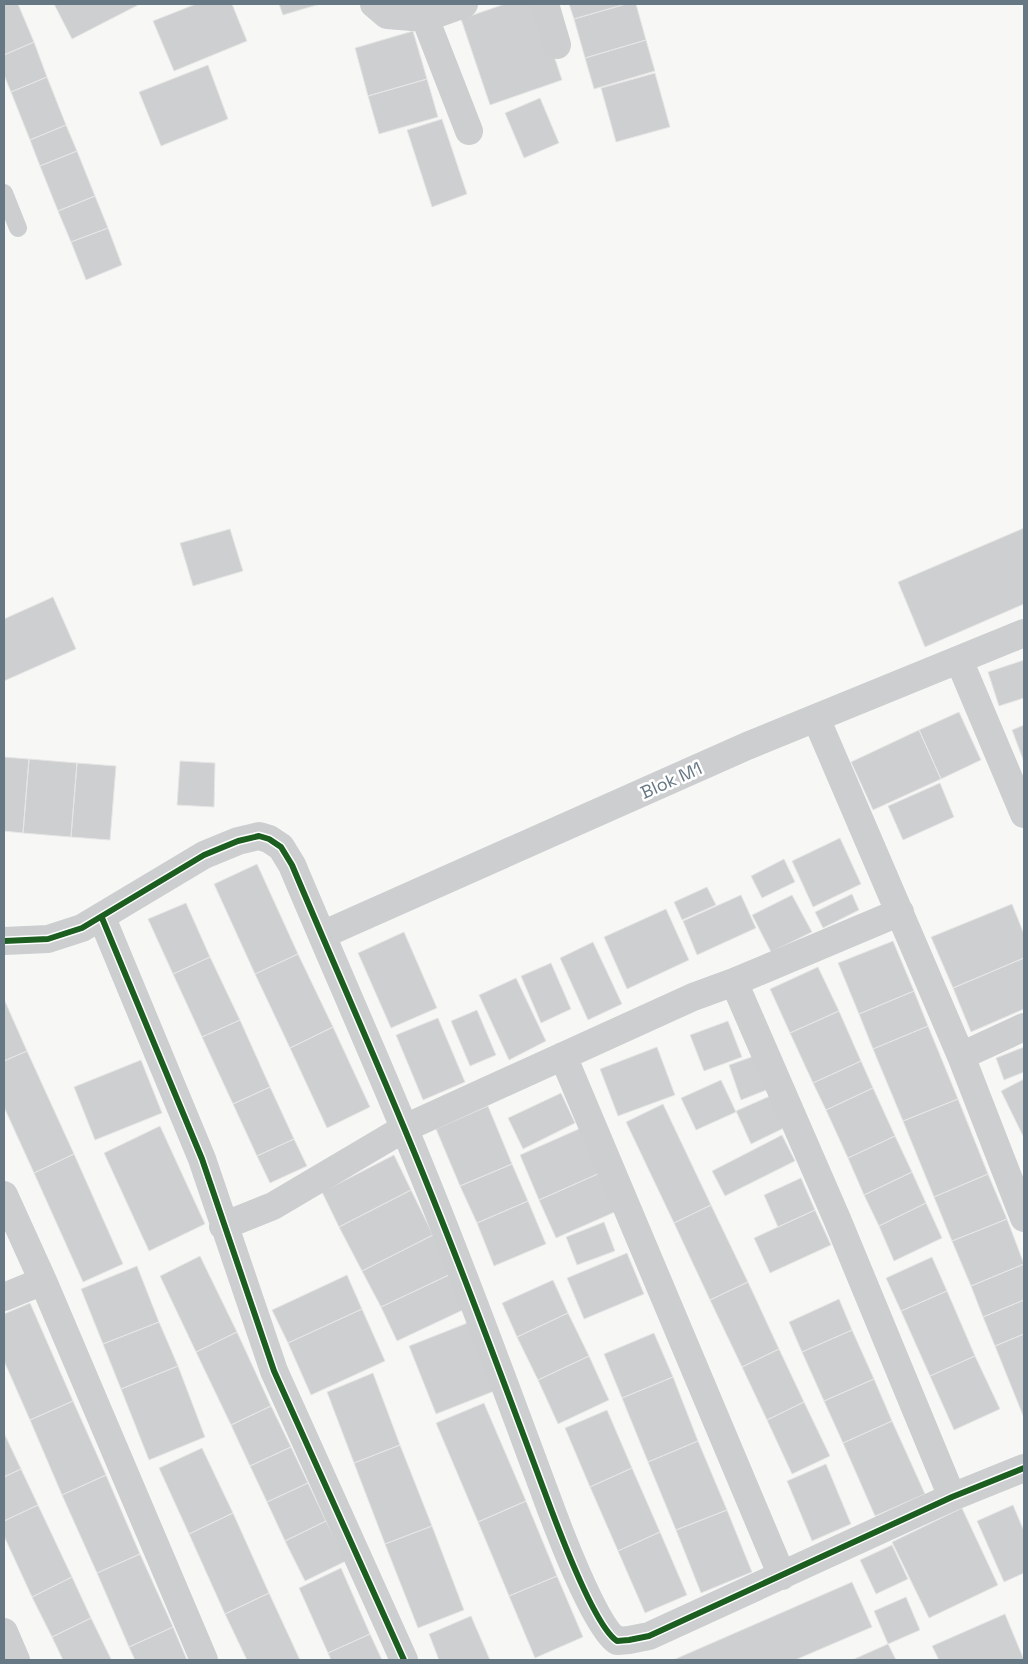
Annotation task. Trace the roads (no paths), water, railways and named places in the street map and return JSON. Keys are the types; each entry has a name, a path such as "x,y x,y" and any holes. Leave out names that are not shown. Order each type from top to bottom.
{"street":[{"path":"374,4 387,16 425,18 464,4"},
{"path":"545,4 557,45"},
{"path":"425,18 469,131"},
{"name":"Blok M1","path":"322,935 738,750 1024,633"},
{"path":"959,660 1024,814"},
{"path":"816,718 962,1056 1024,1218"},
{"path":"4,941 48,939 82,928 102,918 204,855 238,841 259,836 269,839 281,847 292,865 404,1128 484,1328 558,1528 594,1611 613,1638 629,1640 649,1636 952,1497 1024,1468"},
{"path":"223,1226 273,1206 404,1128 692,997 734,982 900,912"},
{"path":"102,918 202,1159 223,1226 274,1371 404,1660"},
{"path":"734,982 837,1218 952,1497"},
{"path":"962,1056 1024,1027"},
{"path":"563,1056 782,1576"},
{"path":"4,1195 43,1281 204,1660"},
{"path":"4,1296 43,1281"},
{"path":"4,1632 16,1660"}],"lane":[{"path":"4,193 18,228"}]}
